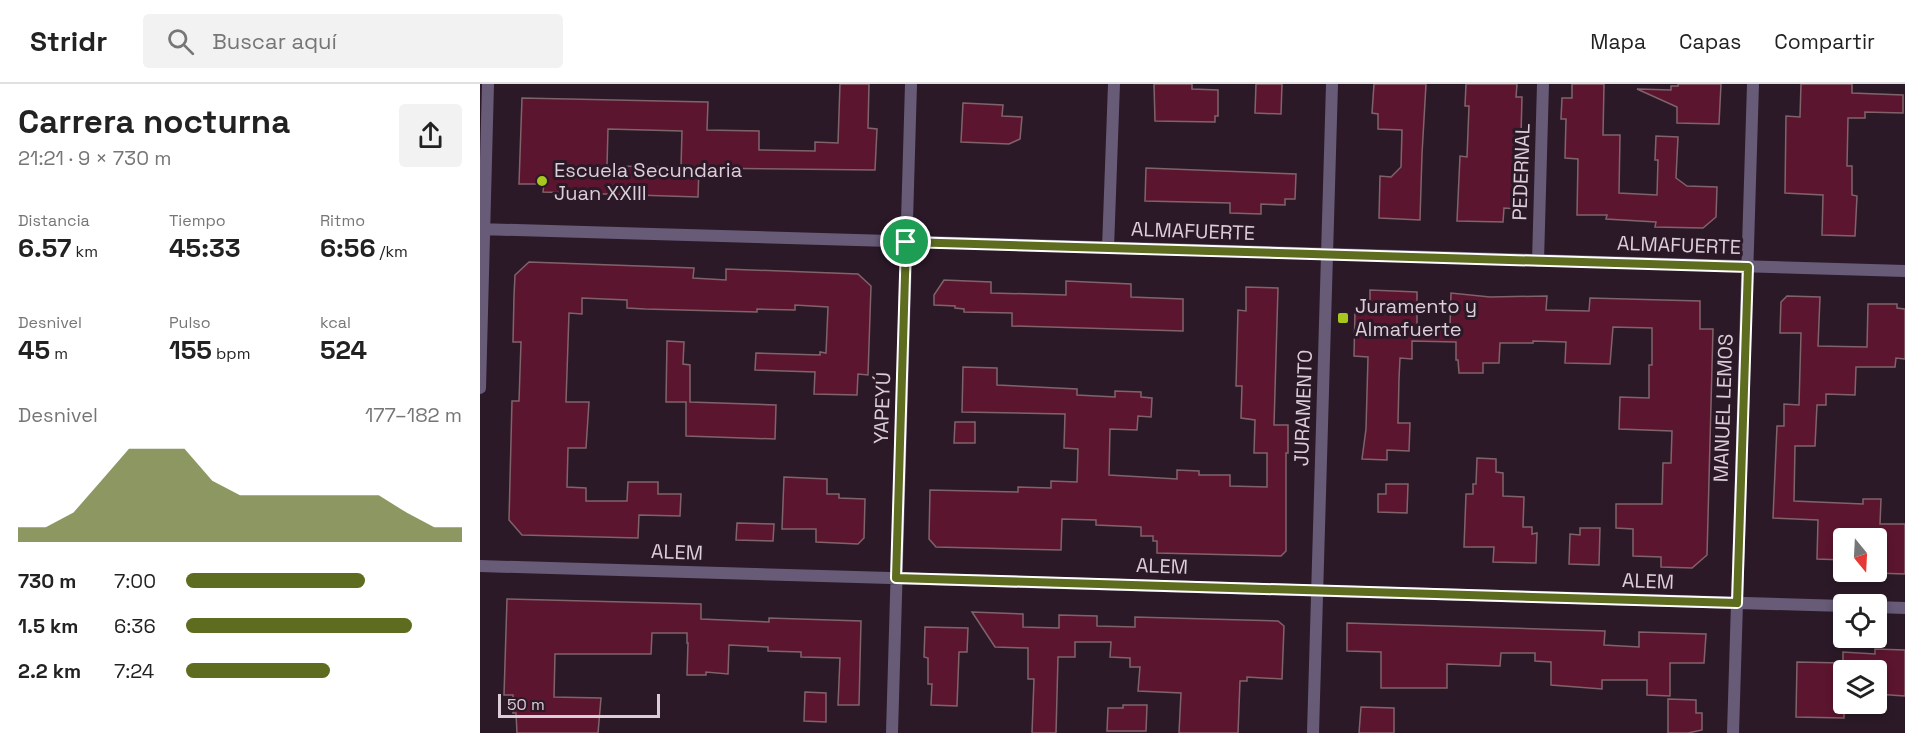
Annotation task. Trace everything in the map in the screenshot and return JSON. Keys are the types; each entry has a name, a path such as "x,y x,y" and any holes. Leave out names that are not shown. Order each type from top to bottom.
{"street":[{"path":"480,388 482,229 489,84"},
{"name":"YAPEYÚ","path":"892,733 911,84"},
{"path":"1108,248 1114,84"},
{"name":"JURAMENTO","path":"1313,733 1332,84"},
{"name":"PEDERNAL","path":"1538,261 1543,84"},
{"name":"MANUEL LEMOS","path":"1733,733 1753,84"},
{"name":"ALMAFUERTE","path":"482,229 1905,272"},
{"name":"ALEM","path":"480,566 1833,606"},
{"path":"1887,607 1905,608"}],"building":[{"path":"840,84 869,84 868,128 877,129 875,170 699,168 698,197 543,192 544,184 519,184 522,98 708,102 707,130 759,131 759,150 815,151 815,142 838,143","holes":["608,129 682,131 681,167 607,166"]},
{"path":"1154,84 1192,84 1192,89 1218,90 1218,116 1215,116 1215,122 1155,121"},
{"path":"1256,84 1282,84 1281,114 1255,113"},
{"path":"1374,84 1426,84 1420,220 1379,218 1380,176 1391,177 1401,167 1402,130 1378,129 1378,114 1372,113"},
{"path":"1466,84 1517,84 1516,97 1522,97 1519,209 1504,208 1503,222 1457,221 1460,156 1467,157 1469,106 1465,106"},
{"path":"1572,84 1604,84 1603,135 1620,135 1619,193 1657,195 1656,136 1678,137 1676,178 1687,186 1717,187 1716,217 1703,228 1655,227 1656,222 1606,219 1607,215 1577,215 1578,159 1565,158 1566,119 1561,119 1562,98 1572,98"},
{"path":"1678,84 1721,84 1719,124 1677,123 1677,107 1637,89 1671,90 1671,86 1678,86"},
{"path":"1801,84 1852,84 1852,93 1903,95 1903,113 1865,112 1865,118 1848,118 1847,166 1852,166 1852,195 1857,196 1855,236 1822,235 1823,195 1785,193 1786,116 1800,117"},
{"path":"963,103 1003,105 1002,116 1022,117 1020,139 1009,144 961,142"},
{"path":"1146,168 1296,174 1295,199 1285,199 1285,205 1261,204 1261,214 1230,213 1230,203 1145,201"},
{"path":"529,262 694,268 693,278 726,280 726,269 858,274 871,286 868,375 858,374 857,395 814,394 815,372 755,370 756,353 820,355 820,352 826,353 828,307 795,305 795,310 757,309 757,312 645,309 627,308 627,300 582,298 582,314 569,313 566,402 589,402 586,448 568,448 567,487 586,488 586,501 627,501 628,482 658,482 658,494 681,494 680,516 639,515 638,538 522,535 509,520 512,401 519,401 521,342 513,342 514,296 515,275"},
{"path":"944,280 991,282 991,293 1066,295 1066,281 1131,284 1131,297 1183,299 1183,331 1012,326 1012,313 964,312 964,309 955,308 955,306 934,305 934,295"},
{"path":"1246,287 1278,288 1274,425 1288,425 1286,551 1281,556 1157,553 1157,541 1153,541 1153,536 1141,536 1141,527 1096,525 1096,520 1062,519 1061,550 936,547 929,539 930,490 1018,492 1018,487 1051,488 1051,481 1077,482 1078,449 1064,448 1065,414 962,412 963,367 997,368 997,385 1077,389 1077,395 1115,397 1115,391 1141,392 1141,397 1152,398 1151,417 1138,416 1137,430 1110,429 1109,475 1177,479 1177,470 1199,471 1199,475 1230,475 1230,486 1267,487 1267,453 1254,453 1255,420 1241,418 1242,386 1236,386 1238,310 1246,311"},
{"path":"1370,290 1417,292 1417,326 1450,326 1451,293 1490,297 1547,296 1546,310 1589,311 1590,298 1700,301 1700,329 1713,329 1707,555 1692,568 1661,567 1661,557 1633,556 1633,529 1616,528 1616,504 1662,504 1663,463 1671,463 1672,431 1619,429 1620,397 1649,398 1652,328 1613,327 1610,364 1565,363 1566,342 1500,343 1499,363 1483,363 1483,373 1459,373 1456,342 1412,341 1412,359 1400,358 1399,379 1398,423 1410,423 1409,451 1387,450 1387,460 1362,459 1366,429 1368,357 1354,356 1355,311 1370,311"},
{"path":"1787,296 1820,297 1818,346 1867,347 1868,304 1897,304 1897,308 1905,309 1905,359 1896,358 1895,367 1856,367 1855,395 1826,394 1826,405 1817,405 1815,446 1795,446 1794,501 1863,504 1863,499 1881,499 1880,524 1905,524 1905,574 1887,573 1887,528 1833,528 1833,560 1817,559 1818,520 1773,518 1777,426 1784,426 1784,404 1799,405 1801,333 1780,333 1781,302"},
{"path":"667,341 684,342 683,364 690,365 690,402 776,405 775,439 686,436 686,402 666,402"},
{"path":"955,422 975,422 975,443 954,443"},
{"path":"1477,458 1496,459 1496,472 1503,473 1503,496 1524,497 1523,527 1532,527 1532,534 1537,533 1536,563 1493,562 1494,547 1464,547 1466,494 1473,494 1473,484 1476,484"},
{"path":"784,477 827,479 827,494 839,494 839,498 865,499 864,538 858,544 816,542 816,529 782,529"},
{"path":"1386,484 1408,484 1407,513 1378,512 1378,494 1386,494"},
{"path":"737,523 774,524 773,541 736,540"},
{"path":"1580,528 1600,528 1599,565 1569,564 1570,534 1580,535"},
{"path":"507,599 701,604 701,619 769,622 769,618 861,621 859,705 838,705 840,658 801,657 801,652 768,651 768,647 729,645 728,674 706,672 706,675 687,675 687,633 652,633 651,654 555,654 554,697 601,698 598,733 517,733 516,713 513,713 513,695 504,695"},
{"path":"972,612 1023,614 1023,627 1059,628 1059,615 1097,616 1097,626 1135,627 1135,617 1278,621 1284,626 1282,679 1247,677 1247,681 1240,681 1238,733 1179,733 1181,693 1138,691 1140,667 1130,667 1130,658 1110,657 1111,642 1075,642 1075,657 1058,657 1056,733 1032,733 1034,679 1028,679 1028,648 995,647"},
{"path":"1347,623 1605,631 1604,645 1639,647 1639,632 1706,634 1704,663 1670,663 1670,696 1647,695 1647,680 1602,680 1602,689 1551,685 1551,662 1535,661 1535,653 1501,653 1500,666 1447,664 1447,688 1381,688 1381,652 1347,651"},
{"path":"925,627 968,628 967,652 959,652 957,706 931,705 932,684 928,684 928,658 924,657"},
{"path":"1875,649 1905,650 1905,696 1887,695 1887,660 1843,660 1843,652 1875,654"},
{"path":"1797,662 1833,663 1833,714 1844,714 1844,718 1796,717"},
{"path":"805,692 826,693 826,722 804,721"},
{"path":"1668,699 1696,700 1696,713 1702,713 1702,730 1668,733"},
{"path":"1123,705 1147,705 1146,731 1107,731 1108,708 1123,708"},
{"path":"1361,707 1394,708 1394,733 1359,733"}],"place":[{"name":"Escuela Secundaria Juan XXIII","path":"542,181"},
{"name":"Juramento y Almafuerte","path":"1343,318"}],"route":[{"path":"906,242 1748,267 1737,603 896,578 906,242"}]}
